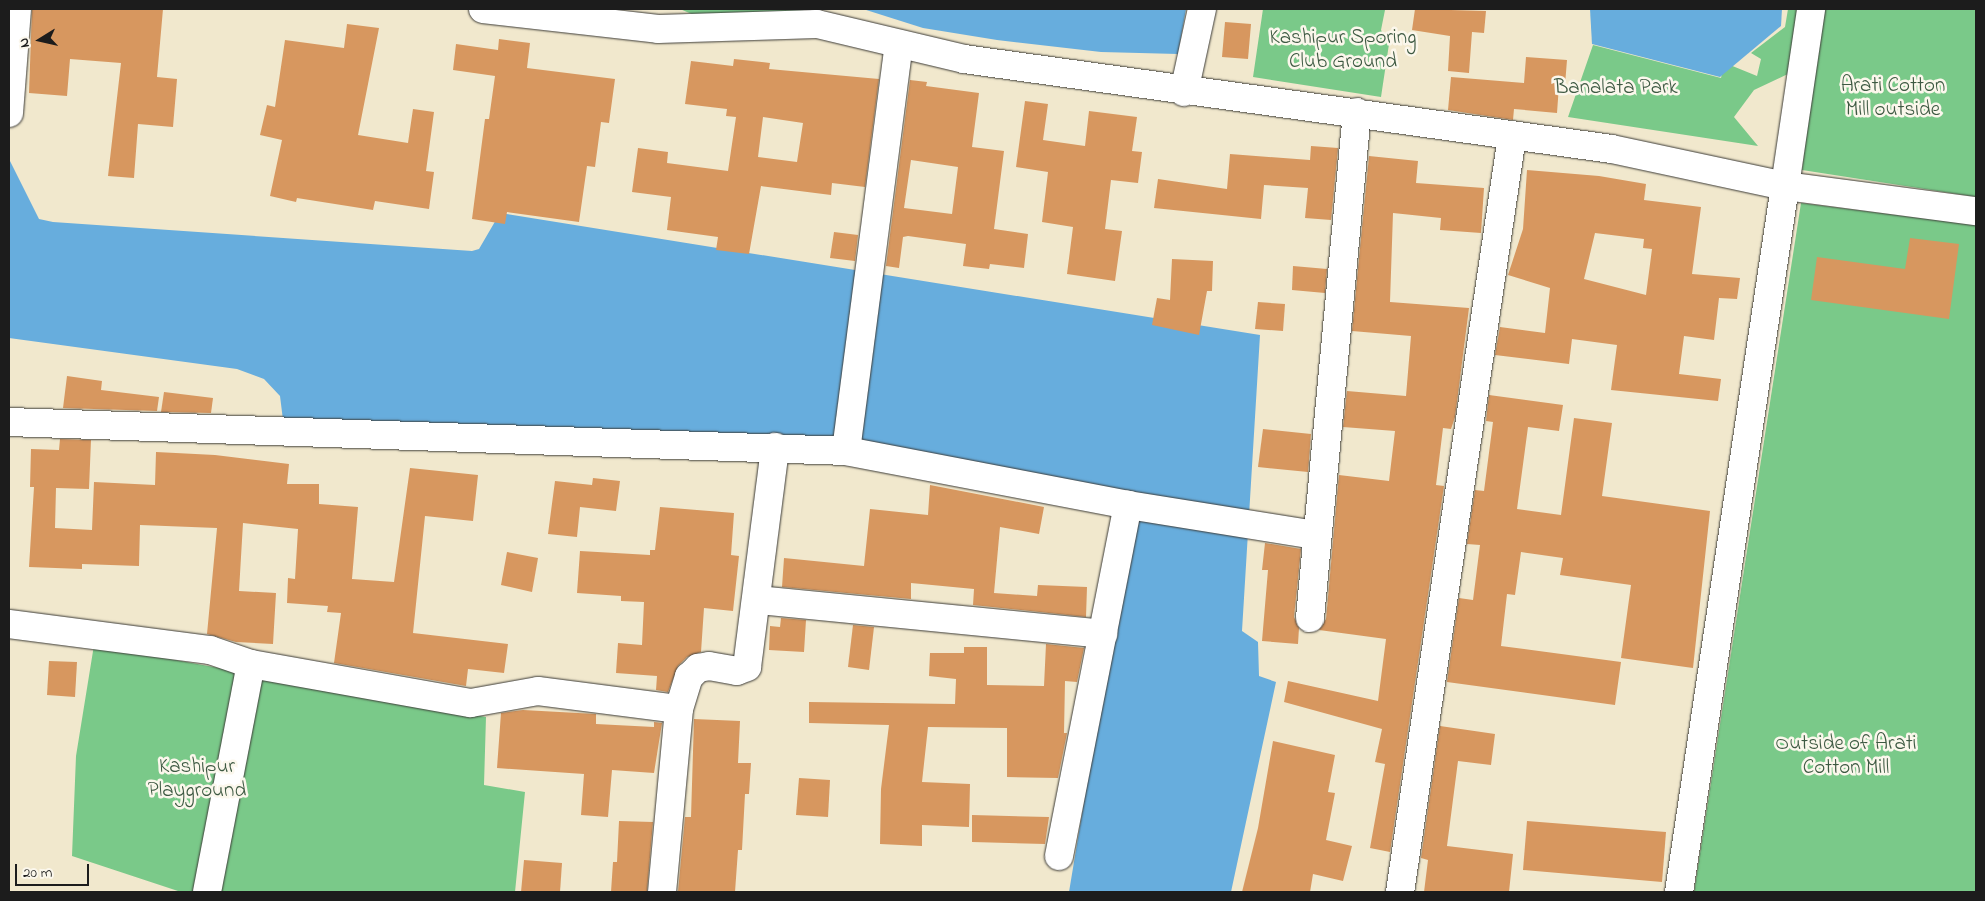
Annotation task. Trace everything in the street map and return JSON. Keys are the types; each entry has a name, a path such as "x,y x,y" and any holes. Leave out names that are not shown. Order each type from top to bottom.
{"street":[{"path":"9,114 10,81 17,9"},
{"path":"483,9 658,29 692,18 819,16 899,44 964,59 1184,92 1358,112 1512,136 1612,149 1785,186 1976,211"},
{"path":"1184,92 1202,9"},
{"path":"1679,892 1811,9"},
{"path":"846,451 899,44"},
{"path":"1310,618 1315,535 1358,112"},
{"path":"1400,892 1512,136"},
{"path":"9,422 255,433 775,447 846,451 1128,506 1315,535"},
{"path":"662,892 679,709 689,677 698,668 709,666 737,671 747,667 758,600 775,447"},
{"path":"1060,856 1128,506"},
{"path":"758,600 1102,634"},
{"path":"9,624 210,650 251,664 471,703 538,691 679,709"},
{"path":"206,892 251,664"}],"green space":[{"path":"680,9 805,9 794,17 694,15"},
{"name":"Kashipur Sporing Club Ground","path":"1263,9 1385,10 1381,30 1389,44 1381,97 1253,77"},
{"name":"Banalata Park","path":"1788,9 1802,9 1792,72 1754,90 1734,117 1758,146 1568,117 1593,45 1721,78 1723,68 1730,65 1757,76 1761,59 1751,53 1785,27"},
{"name":"Arati Cotton Mill outside","path":"1822,9 1976,9 1976,197 1802,170"},
{"name":"Outside of Arati Cotton Mill","path":"1801,203 1976,225 1976,892 1694,892"},
{"name":"Kashipur Playground","path":"94,645 486,717 484,785 525,792 515,892 181,892 72,856 76,756"}],"water":[{"path":"863,9 1186,9 1178,54 1101,52 997,40 923,28"},
{"path":"1590,9 1782,9 1781,26 1720,77 1592,44"},
{"path":"9,159 39,219 53,222 472,251 479,249 500,213 1260,335 1242,631 1258,642 1259,676 1276,682 1231,892 1069,892 1135,495 774,441 283,420 280,396 264,379 237,369 9,338"}],"building":[{"path":"32,9 163,9 157,77 177,79 173,127 138,124 134,178 108,176 121,63 70,59 67,96 29,93"},
{"path":"1415,9 1486,11 1484,33 1472,32 1469,73 1448,71 1450,36 1412,30"},
{"path":"1225,22 1251,24 1248,59 1222,57"},
{"path":"347,24 379,28 358,135 408,143 413,109 434,112 426,171 434,172 429,209 375,201 373,210 297,198 296,202 270,196 282,140 260,135 267,105 275,107 285,40 344,48"},
{"path":"499,39 530,43 527,68 615,79 609,123 601,122 595,167 587,166 579,222 507,212 505,224 472,219 485,119 489,119 495,76 453,70 456,44 498,50"},
{"path":"1526,57 1567,60 1565,85 1559,85 1557,113 1514,109 1513,120 1448,110 1451,77 1524,83"},
{"path":"734,59 770,63 769,69 879,79 865,187 832,183 831,195 761,186 749,254 716,250 718,237 667,230 671,197 632,192 638,148 668,152 667,163 728,171 736,117 726,116 727,109 685,104 691,61 733,66","holes":["763,117 803,123 797,162 758,157"]},
{"path":"910,80 927,82 926,86 979,93 972,147 1004,151 994,229 1028,234 1024,268 990,264 989,269 963,266 966,244 908,236 903,237 899,268 886,266","holes":["911,160 958,167 952,214 904,208"]},
{"path":"1025,101 1048,104 1043,140 1085,146 1089,111 1137,117 1132,151 1142,152 1138,183 1111,180 1105,229 1122,231 1115,281 1067,274 1073,227 1042,222 1048,172 1016,167"},
{"path":"1311,146 1338,148 1331,220 1305,218 1308,188 1264,185 1261,219 1154,208 1158,179 1227,189 1230,154 1310,160"},
{"path":"1369,156 1418,161 1416,183 1484,188 1481,233 1440,230 1441,218 1393,213 1390,302 1469,308 1455,417 1451,429 1443,428 1436,485 1444,486 1390,852 1370,848 1385,764 1375,762 1382,729 1284,702 1288,681 1378,701 1386,639 1319,630 1326,619 1339,475 1389,481 1395,431 1343,427 1347,391 1406,396 1411,336 1352,331"},
{"path":"1527,170 1599,176 1646,184 1644,200 1701,207 1692,274 1740,278 1737,299 1719,298 1714,340 1684,336 1679,374 1721,379 1718,401 1611,390 1617,345 1572,339 1569,364 1495,355 1500,327 1545,333 1550,288 1508,275 1523,229","holes":["1595,233 1644,239 1643,248 1652,249 1646,295 1584,279"]},
{"path":"834,232 858,235 855,261 830,258"},
{"path":"1910,238 1959,244 1949,319 1811,300 1817,257 1905,269"},
{"path":"1172,259 1213,261 1212,291 1207,291 1199,335 1152,325 1157,298 1170,300"},
{"path":"1293,266 1327,269 1325,293 1292,290"},
{"path":"1258,302 1285,304 1283,331 1255,329"},
{"path":"67,376 102,381 101,390 159,397 157,411 63,408"},
{"path":"164,392 213,398 211,413 161,412"},
{"path":"1489,395 1563,405 1559,431 1528,427 1517,509 1561,515 1574,418 1612,423 1602,496 1710,511 1693,668 1621,658 1631,585 1560,575 1563,558 1521,552 1515,595 1507,594 1501,646 1621,662 1615,705 1447,682 1459,598 1473,600 1480,545 1467,544 1475,490 1484,491 1493,422 1486,421"},
{"path":"1263,429 1311,434 1308,472 1258,467"},
{"path":"60,439 91,440 89,489 56,488 55,528 92,530 94,482 155,485 156,452 215,455 289,464 287,484 319,484 319,504 358,507 352,579 394,582 410,468 478,475 473,521 425,516 413,633 508,644 504,673 468,669 466,686 334,663 341,613 327,612 328,606 287,603 288,578 295,579 298,529 243,523 239,591 276,593 273,644 236,642 207,634 217,528 140,525 139,566 82,564 82,569 29,567 34,487 30,487 31,449 59,450"},
{"path":"593,478 620,481 616,511 580,507 577,537 548,534 555,481 592,485"},
{"path":"930,485 1044,507 1039,534 1000,527 994,593 1037,596 1038,585 1087,587 1086,617 973,605 974,589 911,583 911,599 782,587 784,558 864,566 870,509 928,515"},
{"path":"660,507 734,513 731,555 739,556 733,611 704,608 701,652 687,657 678,666 668,692 656,690 657,676 616,673 618,643 642,645 644,602 621,601 621,596 577,593 580,551 650,555 650,550 655,550"},
{"path":"1265,543 1301,549 1294,617 1299,628 1298,644 1262,641 1268,570 1262,570"},
{"path":"507,552 538,558 532,592 501,585"},
{"path":"781,618 806,620 804,652 769,650 770,626 780,627"},
{"path":"853,625 874,627 869,670 848,667"},
{"path":"1046,644 1084,648 1077,682 1065,681 1064,733 1067,733 1058,778 1007,777 1007,728 928,727 922,782 970,784 969,827 922,825 922,846 880,844 881,789 889,725 809,723 809,702 955,704 956,679 929,676 930,653 964,653 964,647 987,647 987,685 1044,686"},
{"path":"49,661 77,662 75,697 47,695"},
{"path":"523,710 596,714 596,724 654,727 654,722 662,723 654,773 612,770 608,817 581,815 584,774 497,768 501,713"},
{"path":"694,719 740,721 738,763 751,763 749,794 745,794 742,850 738,850 735,892 678,892 685,817 691,817"},
{"path":"1440,726 1495,734 1491,765 1458,761 1447,846 1513,854 1509,892 1424,892 1428,860 1421,858"},
{"path":"1273,741 1335,755 1328,792 1335,793 1326,840 1352,846 1343,881 1313,874 1310,892 1242,892 1258,828"},
{"path":"799,778 830,780 828,817 796,815"},
{"path":"972,815 1049,817 1045,844 972,842"},
{"path":"619,821 653,822 647,892 611,892 613,862 617,862"},
{"path":"1527,821 1666,832 1662,882 1523,870"},
{"path":"524,860 562,863 560,892 521,892"}]}
